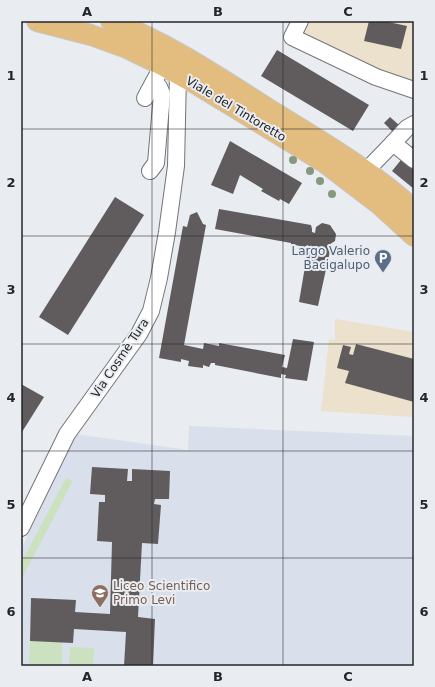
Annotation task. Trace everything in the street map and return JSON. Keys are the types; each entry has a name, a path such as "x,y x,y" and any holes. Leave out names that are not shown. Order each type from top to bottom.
{"main road":[{"name":"Viale del Tintoretto","path":"37,21 91,35 127,48 164,79 324,162 379,204 414,236"},
{"name":"Viale del Tintoretto","path":"111,21 141,34 192,61 344,156 366,171 414,210"}],"street":[{"path":"300,21 292,37 376,76 414,90"},
{"path":"144,98 164,79"},
{"path":"150,171 156,163 164,79"},
{"name":"Via Cosmè Tura","path":"21,528 67,434 139,334 151,311 159,278 167,232 175,173 177,100 164,79"},
{"path":"366,171 406,128 414,124"},
{"path":"393,143 414,160"}],"shaded area":[{"path":"295,21 414,21 414,98 287,39"},
{"path":"335,319 414,332 414,417 321,411 329,339 335,340"},
{"path":"189,426 414,436 414,666 21,666 21,550 75,434 188,450"}],"green space":[{"path":"66,478 73,481 21,580 21,563"},
{"path":"30,641 62,642 62,666 29,666"},
{"path":"70,647 94,648 93,666 69,666"}],"building":[{"path":"369,21 384,21 407,26 401,49 364,41"},
{"path":"277,50 369,105 353,131 261,76"},
{"path":"390,117 399,125 393,132 384,123"},
{"path":"230,141 302,183 289,204 280,199 279,201 261,191 263,189 240,175 233,194 211,185"},
{"path":"414,144 414,189 392,171"},
{"path":"115,197 144,215 68,335 39,317"},
{"path":"219,209 311,225 312,232 315,233 316,227 322,223 330,225 336,234 335,241 327,246 330,251 318,306 299,302 308,249 310,249 308,245 304,247 291,243 215,229"},
{"path":"197,212 203,224 206,225 184,345 203,349 204,343 219,346 219,343 285,355 282,367 287,368 293,339 314,342 307,381 285,378 286,375 281,374 281,378 215,365 215,363 211,363 209,367 203,365 203,368 188,366 189,361 181,359 181,362 159,358 183,226 187,227 190,215"},
{"path":"356,344 414,359 414,402 345,383 349,371 337,368 343,345 351,347 349,354 353,355"},
{"path":"21,384 44,397 22,432 21,431"},
{"path":"92,467 128,469 127,481 132,481 132,469 170,471 169,499 155,499 154,504 161,505 158,544 142,543 138,617 155,619 153,666 124,666 126,632 74,629 73,643 30,641 31,598 76,600 75,612 110,614 112,542 97,541 99,502 105,502 105,495 90,494"}],"place":[{"name":"Largo Valerio Bacigalupo","path":"383,273"},
{"name":"Liceo Scientifico Primo Levi","path":"100,608"}]}
